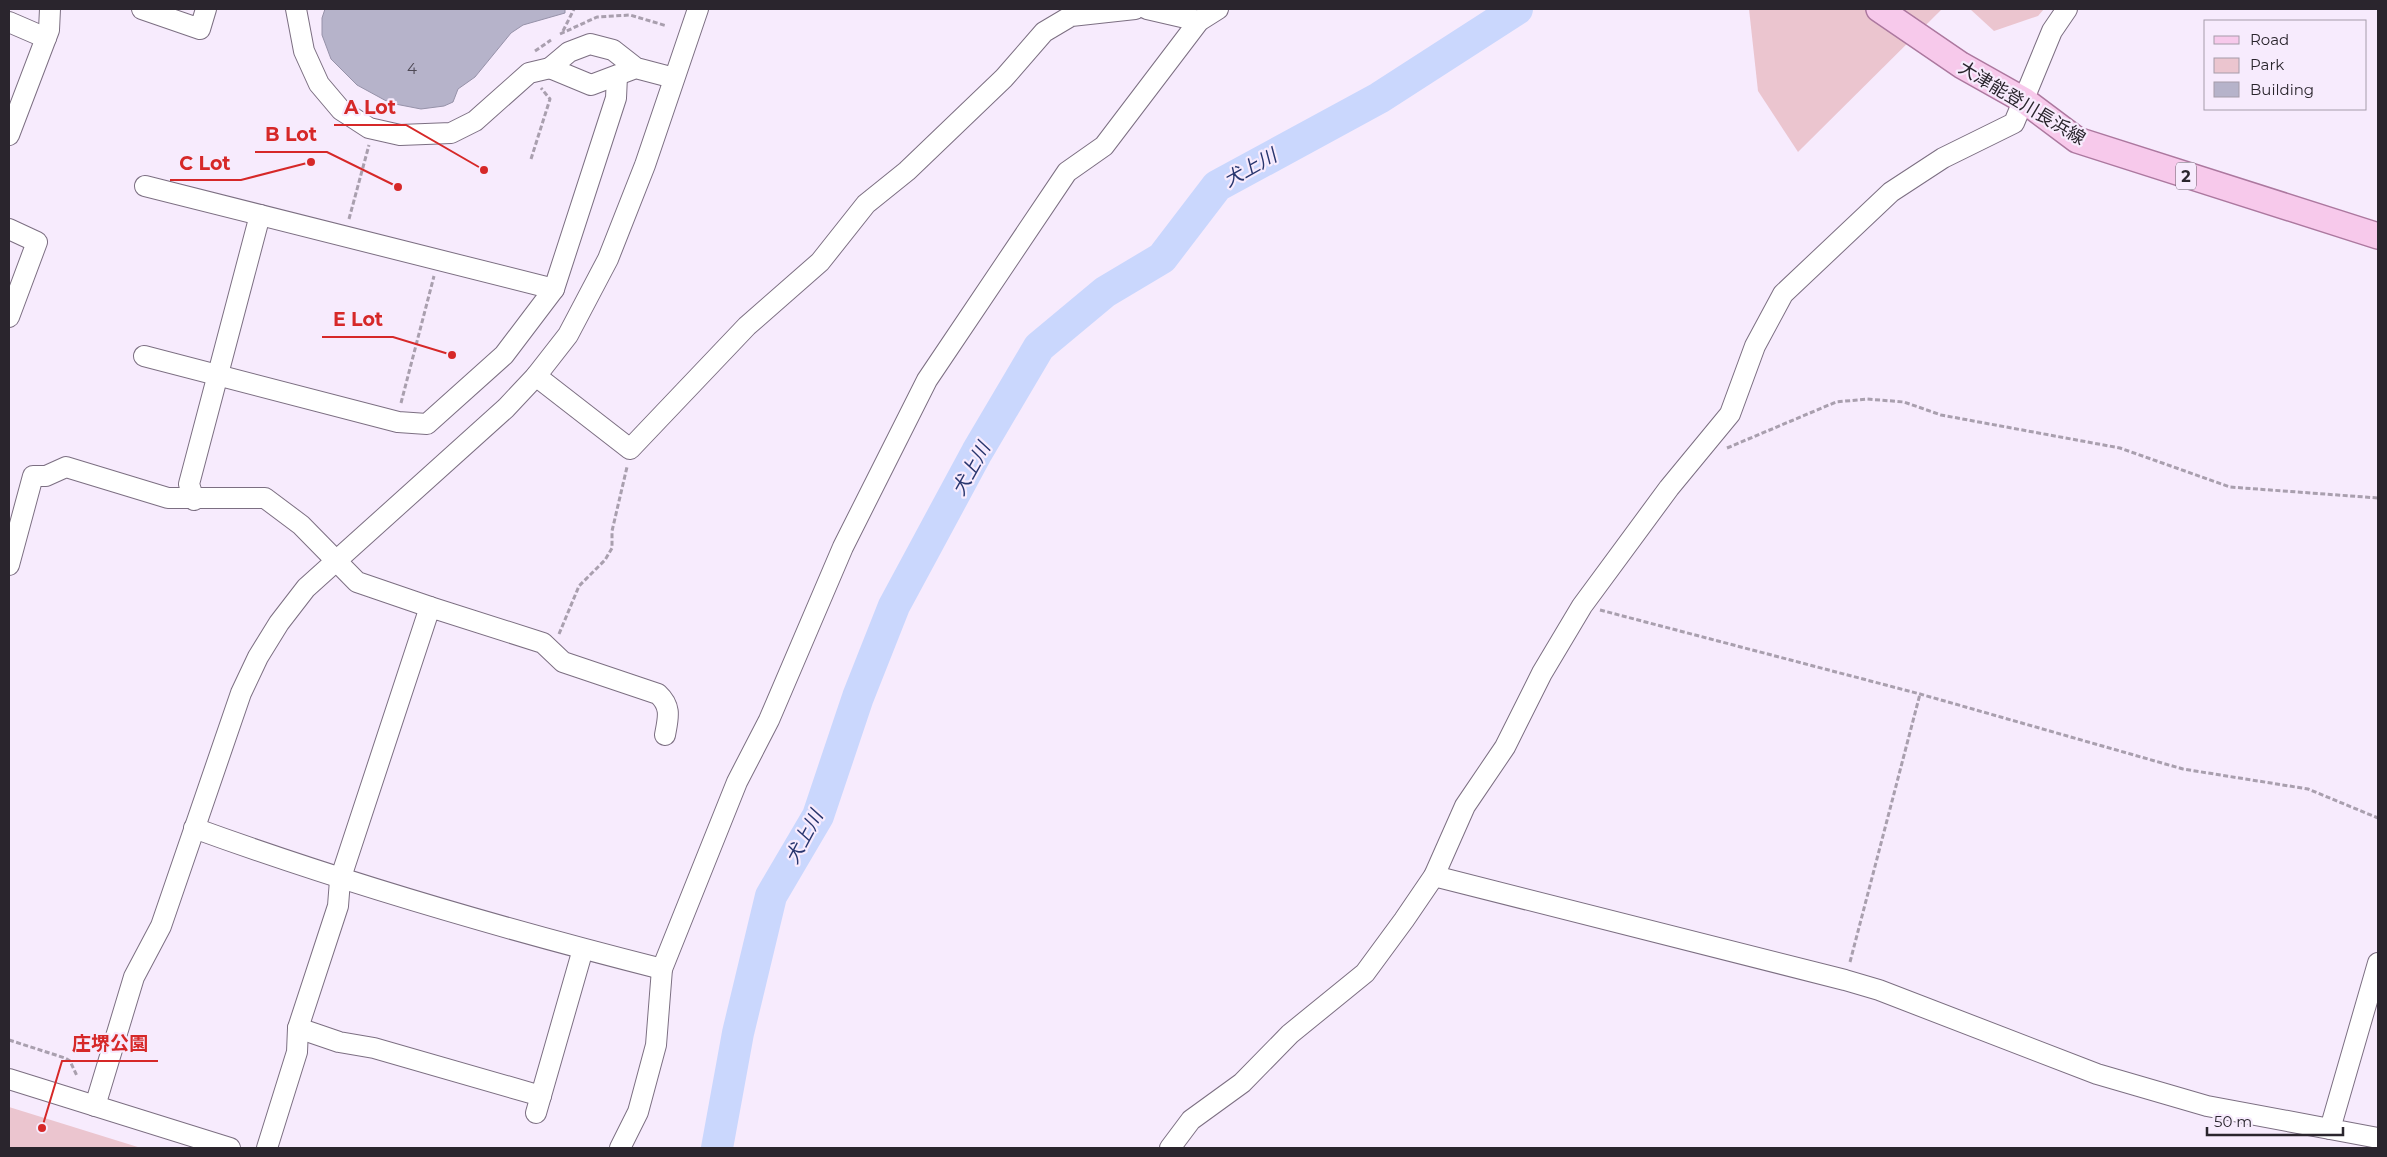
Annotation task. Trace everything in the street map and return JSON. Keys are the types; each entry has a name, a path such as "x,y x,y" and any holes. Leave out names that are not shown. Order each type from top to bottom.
{"main road":[{"name":"大津能登川長浜線","path":"1879,9 1926,42 2015,96 2077,140 2378,236"}],"street":[{"path":"9,135 49,30 50,9"},
{"path":"142,9 200,29 206,9"},
{"path":"296,9 304,51 319,84 341,110 373,128 400,135 450,133 475,122 529,73 543,70 569,52 590,44 613,50 626,72"},
{"path":"95,1106 134,976 161,926 211,774 241,693 258,657 279,623 306,588 506,408 536,376 568,335 608,259 645,165 698,9"},
{"path":"536,376 630,449 747,326 820,262 866,204 907,171 1004,78 1044,32 1071,16 1135,9"},
{"path":"1147,9 1199,21"},
{"path":"620,1148 638,1112 656,1045 662,969 737,782 769,720 843,547 927,380 1067,172 1104,146 1199,21 1218,9"},
{"path":"1170,1148 1191,1120 1242,1083 1290,1034 1365,973 1434,876 1466,806 1505,747 1542,673 1582,606 1669,488 1730,414 1755,346 1783,294 1891,192 1943,158 2014,123 2015,96 2052,31 2067,9"},
{"path":"9,22 46,38"},
{"path":"543,70 592,85 626,72 674,78"},
{"path":"144,356 398,422 427,424 504,355 554,289 626,72"},
{"path":"146,186 554,289"},
{"path":"194,500 189,484 260,215"},
{"path":"9,229 37,242 9,317"},
{"path":"9,565 34,476 46,476 66,467 168,498 194,500 265,498 301,525 357,582 543,643 563,662 658,694 665,700 669,711 665,735"},
{"path":"267,1148 297,1052 298,1028 338,906 340,880 430,607"},
{"path":"194,828 340,880 583,949 662,969"},
{"path":"1434,876 1845,980 1879,990 2097,1074 2208,1106 2330,1129 2369,1141"},
{"path":"298,1028 339,1042 374,1048 538,1104 583,949"},
{"path":"2330,1129 2378,963"},
{"path":"9,1079 230,1148"}],"path":[{"path":"563,32 574,9"},
{"path":"532,159 550,99 540,88 543,70 532,54 563,32 597,17 630,15 667,26"},
{"path":"344,236 373,128"},
{"path":"400,409 434,275"},
{"path":"1719,452 1836,402 1877,400 1904,402 1941,415 2120,448 2230,487 2378,498"},
{"path":"552,652 579,586 605,560 612,548 612,531 630,449"},
{"path":"1582,606 1920,694 2183,770 2308,789 2378,818"},
{"path":"1845,980 1920,694"},
{"path":"9,1040 65,1058 70,1061 77,1076"}],"green space":[{"path":"1749,9 1942,9 1798,152 1758,91"},
{"path":"1970,9 2044,9 2038,16 1994,31"},
{"path":"9,1107 141,1148 9,1148"}],"building":[{"path":"325,9 565,9 565,13 523,25 511,33 475,77 458,89 453,102 444,106 421,109 390,103 357,85 331,59 322,35 322,18"}],"waterway":[{"name":"犬上川","path":"717,1148 738,1033 771,896 818,816 858,697 894,606 977,452 1039,347 1105,292 1162,258 1217,186 1379,98 1517,9"}],"place":[{"name":"C Lot","path":"311,162"},
{"name":"A Lot","path":"484,170"},
{"name":"B Lot","path":"398,187"},
{"name":"E Lot","path":"452,355"},
{"name":"庄堺公園","path":"42,1128"}]}
